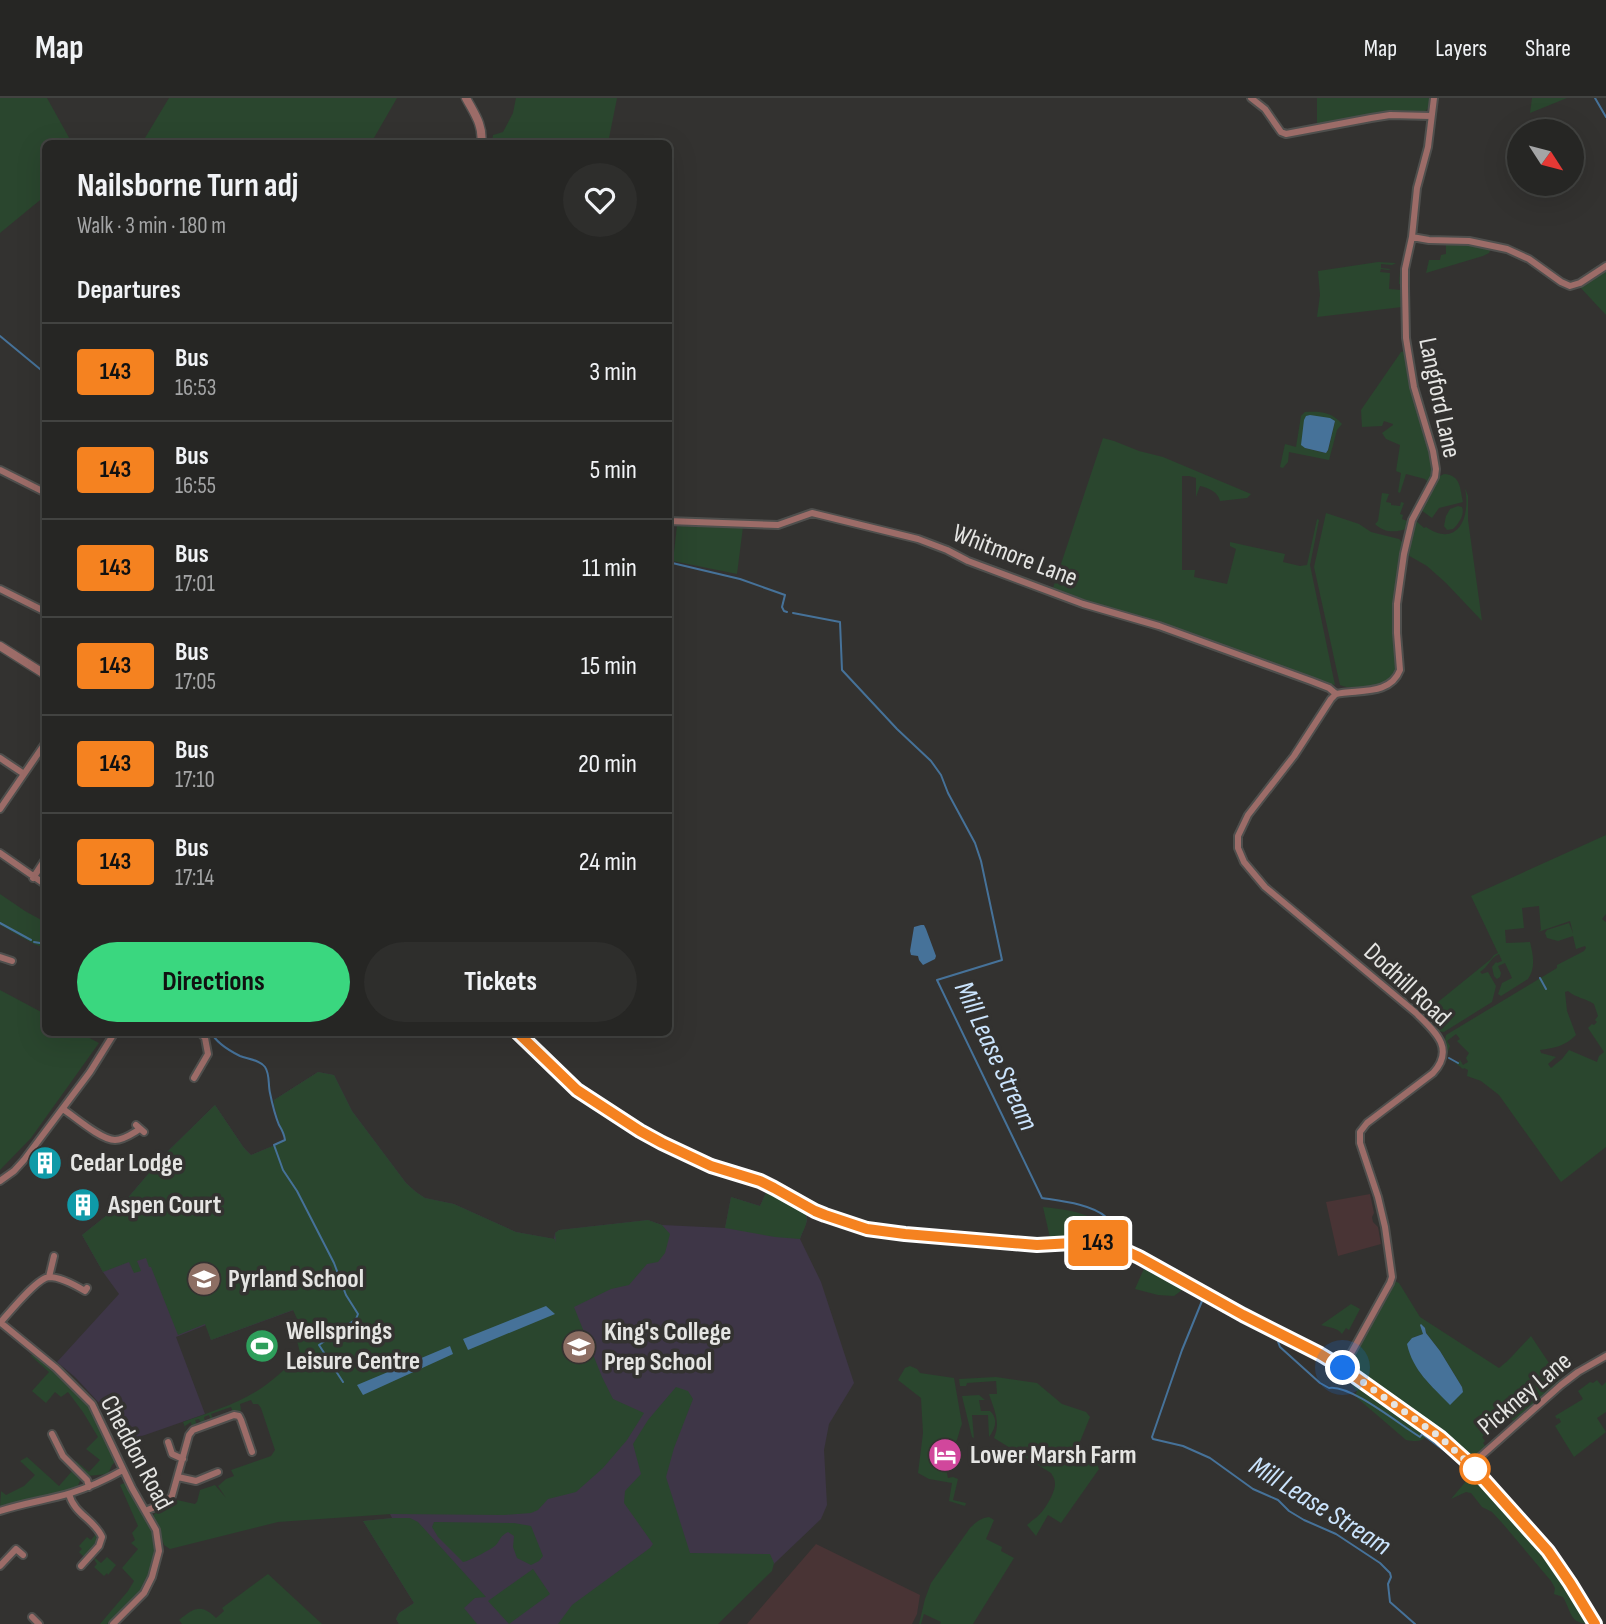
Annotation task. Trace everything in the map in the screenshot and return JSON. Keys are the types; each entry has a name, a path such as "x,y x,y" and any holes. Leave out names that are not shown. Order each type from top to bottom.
{"street":[{"path":"466,98 479,122 481,140"},
{"path":"1251,98 1265,109 1281,132 1286,134 1390,115 1431,116"},
{"name":"Langford Lane","path":"1336,694 1377,689 1399,675 1397,604 1407,536 1416,511 1436,472 1433,451 1416,396 1406,338 1405,269 1434,98"},
{"path":"1412,237 1478,242 1507,249 1529,259 1570,286 1580,283 1606,266"},
{"path":"0,470 42,491"},
{"name":"Whitmore Lane","path":"672,521 778,525 812,513 884,530 932,544 968,561 1083,604 1159,626 1311,681 1336,694"},
{"path":"0,589 42,610"},
{"path":"0,646 42,673"},
{"name":"Dodhill Road","path":"1336,694 1242,825 1238,836 1240,855 1265,887 1435,1031 1443,1049 1440,1064 1433,1073 1367,1123 1360,1132 1360,1143 1383,1218 1392,1277 1343,1368"},
{"path":"0,809 42,747"},
{"path":"0,758 24,774"},
{"path":"0,853 42,883"},
{"path":"33,878 42,864"},
{"path":"0,957 12,961"},
{"path":"0,1181 24,1160 90,1072 112,1036"},
{"path":"194,1078 202,1073 206,1059 208,1049 203,1036"},
{"path":"521,1036 577,1090 640,1131 702,1162 760,1181 825,1215 867,1229 905,1234 1037,1245 1090,1242 1117,1247 1320,1354 1440,1437 1471,1465 1548,1551 1595,1624"},
{"path":"63,1109 112,1140 124,1138 140,1129"},
{"path":"49,1277 54,1256"},
{"path":"0,1322 30,1290 49,1277 85,1291"},
{"name":"Cheddon Road","path":"0,1322 56,1368 92,1404 123,1471 156,1530 159,1545 156,1566 144,1593 113,1624"},
{"name":"Pickney Lane","path":"1471,1465 1561,1385 1606,1356"},
{"path":"145,1511 168,1501 173,1493 191,1432 234,1415 242,1420 252,1452"},
{"path":"247,1435 257,1432"},
{"path":"52,1434 62,1456 87,1480 89,1487"},
{"path":"168,1443 172,1454 183,1459"},
{"path":"0,1511 69,1494 123,1471"},
{"path":"178,1477 197,1481 218,1472"},
{"path":"69,1494 79,1512 102,1537 89,1562 80,1566"},
{"path":"0,1566 14,1547 23,1555"},
{"path":"32,1617 39,1624"}],"shaded area":[{"name":"King's College Prep School","path":"318,1072 334,1075 352,1111 406,1183 416,1192 425,1198 454,1204 516,1232 554,1239 559,1230 648,1220 662,1225 725,1228 731,1197 760,1206 768,1188 807,1215 800,1239 821,1282 854,1383 829,1424 824,1450 827,1505 821,1519 711,1624 399,1624 396,1619 399,1613 414,1603 363,1521 392,1518 313,1303 211,1340 206,1325 176,1337 205,1414 130,1439 119,1439 100,1404 57,1362 119,1294 82,1235 126,1200 166,1153 215,1105 251,1155 285,1141 274,1100"},
{"path":"1370,1194 1373,1222 1378,1227 1381,1244 1338,1256 1326,1202"},
{"path":"816,1544 920,1595 917,1614 912,1624 747,1624"}],"green space":[{"path":"0,98 47,98 70,140 42,140 42,198 0,233"},
{"path":"169,98 397,98 373,140 144,140"},
{"path":"516,98 617,98 609,140 492,140 493,135 503,132 513,113"},
{"path":"1317,98 1430,98 1424,113 1317,126"},
{"path":"1532,98 1567,98 1530,113"},
{"path":"1446,242 1491,248 1489,253 1483,256 1426,273 1429,260 1440,260 1441,255 1446,254"},
{"path":"1378,262 1396,263 1381,264 1381,268 1391,269 1381,269 1380,272 1390,273 1389,289 1401,290 1400,271 1403,271 1402,307 1317,317 1320,295 1318,271"},
{"path":"1606,269 1606,315 1579,286"},
{"path":"1405,351 1415,405 1429,445 1432,464 1428,484 1425,479 1406,474 1400,493 1401,473 1396,471 1400,445 1386,439 1382,433 1393,424 1384,421 1382,426 1362,427 1361,410 1401,352"},
{"path":"1305,412 1321,412 1334,417 1342,424 1337,430 1329,460 1289,452 1288,462 1283,468 1280,467 1285,444 1296,447 1301,416","holes":["1335,421 1328,451 1325,453 1305,448"]},
{"path":"1103,438 1163,457 1251,494 1247,498 1220,501 1213,491 1200,486 1196,497 1196,478 1182,476 1182,570 1195,570 1194,577 1227,584 1236,549 1230,546 1230,542 1285,554 1283,562 1307,565 1317,519 1319,520 1310,565 1335,685 1053,588"},
{"path":"1444,474 1457,480 1463,502 1439,508 1432,518 1421,510 1422,506 1436,478"},
{"path":"1465,488 1482,621 1427,566 1406,554 1414,519 1424,528 1437,533 1454,532 1459,527 1466,510"},
{"path":"1382,493 1389,494 1386,502 1391,505 1400,506 1401,502 1404,503 1400,514 1403,515 1402,519 1410,522 1408,528 1390,531 1375,524 1378,521"},
{"path":"1458,506 1463,510 1461,519 1453,529 1447,530 1444,526 1446,516 1450,509"},
{"path":"1326,513 1359,524 1371,532 1399,539 1404,544 1395,607 1396,670 1391,678 1378,685 1361,688 1340,685 1314,567"},
{"path":"677,526 743,527 737,574 673,561"},
{"path":"1606,835 1606,914 1602,919 1606,922 1606,1147 1561,1182 1499,1095 1481,1081 1467,1076 1468,1070 1449,1058 1458,1063 1460,1060 1463,1065 1468,1062 1466,1058 1469,1053 1457,1041 1460,1039 1456,1034 1447,1041 1450,1046 1447,1054 1444,1044 1446,1035 1586,948 1576,949 1573,936 1558,941 1547,938 1547,930 1569,923 1573,933 1570,921 1538,932 1541,930 1539,906 1522,908 1524,928 1505,930 1506,943 1530,942 1533,965 1528,979 1501,996 1498,994 1502,983 1512,978 1505,963 1498,966 1500,977 1497,979 1494,976 1492,967 1496,962 1502,961 1499,954 1480,972 1488,972 1496,986 1492,1002 1444,1032 1438,1031 1422,1015 1498,953 1471,896","holes":["1565,992 1594,1004 1597,1022 1588,1028 1604,1052 1597,1062 1569,1050 1551,1068 1548,1064 1556,1057 1541,1053 1540,1050 1560,1046 1576,1035 1567,1011"]},
{"path":"0,894 42,920 42,947 34,944 0,925"},
{"path":"0,990 42,1012 42,1036 86,1036 99,1043 31,1138 0,1170"},
{"path":"318,1072 334,1075 352,1111 406,1183 425,1198 454,1204 516,1232 555,1239 556,1243 555,1233 559,1230 648,1220 662,1225 670,1234 665,1253 658,1262 647,1264 629,1285 611,1289 574,1307 613,1399 644,1413 627,1440 603,1468 576,1492 548,1499 538,1510 531,1513 391,1514 278,1522 170,1549 164,1545 154,1514 177,1500 195,1504 200,1490 215,1485 226,1498 218,1486 234,1476 231,1470 271,1456 275,1450 261,1408 251,1400 240,1404 239,1412 233,1412 231,1407 211,1414 211,1420 209,1415 204,1417 205,1422 201,1424 199,1419 195,1420 197,1425 192,1427 191,1422 185,1426 187,1433 183,1422 244,1398 301,1357 293,1324 298,1321 293,1310 211,1340 205,1324 178,1335 146,1258 137,1261 141,1271 134,1273 129,1262 103,1272 82,1235 126,1200 166,1153 215,1105 251,1155 285,1141 274,1100"},
{"path":"768,1188 804,1211 807,1222 800,1239 725,1228 731,1197 760,1206"},
{"path":"1043,1207 1071,1211 1098,1221 1090,1221 1090,1231 1098,1230 1099,1235 1051,1242"},
{"path":"1106,1236 1177,1269 1301,1340 1253,1317 1145,1257 1105,1239"},
{"path":"1146,1264 1186,1287 1174,1296 1135,1289"},
{"path":"1395,1281 1399,1283 1420,1317 1499,1368 1531,1336 1561,1381 1516,1422 1510,1419 1523,1407 1521,1397 1503,1413 1501,1411 1493,1419 1497,1424 1482,1437 1486,1447 1473,1458 1468,1457 1433,1427 1422,1440 1406,1440 1355,1396 1357,1391 1349,1381 1349,1377 1356,1371 1353,1366 1354,1357","holes":["1425,1328 1462,1387 1450,1404 1412,1338 1423,1334"]},
{"path":"1351,1304 1360,1309 1349,1330 1346,1328 1342,1334 1321,1325"},
{"path":"30,1355 37,1356 85,1400 116,1461 108,1474 87,1476 76,1463 89,1472 100,1460 86,1449 98,1437 68,1392 61,1397 55,1392 46,1403 32,1391 49,1372"},
{"path":"910,1366 920,1373 954,1378 962,1424 956,1442 951,1443 950,1449 948,1442 937,1442 937,1449 939,1460 944,1460 948,1478 958,1479 953,1500 966,1503 965,1506 949,1501 952,1483 929,1479 918,1473 923,1433 921,1398 898,1380 905,1368"},
{"path":"996,1377 1037,1383 1062,1404 1086,1412 1090,1417 1077,1449 1095,1460 1099,1469 1061,1523 1048,1515 1036,1536 1027,1525 1040,1514 1048,1502 1054,1489 1054,1477 994,1438 997,1421 989,1394 997,1394 996,1381 960,1386 959,1379"},
{"path":"1597,1380 1602,1386 1606,1382 1606,1412 1597,1418 1606,1432 1574,1457 1555,1426 1561,1422 1555,1416 1583,1399 1578,1391"},
{"path":"676,1387 688,1391 693,1399 666,1477 690,1553 770,1554 774,1563 772,1571 718,1624 558,1624 572,1605 653,1544 624,1503 625,1491 641,1474 633,1444 648,1420"},
{"path":"979,1395 985,1400 979,1400 981,1411 990,1411 995,1423 989,1437 988,1415 972,1415 974,1438 962,1396"},
{"path":"27,1457 59,1486 73,1470 81,1478 77,1488 0,1508 1,1491 6,1495 24,1486 35,1475 20,1461"},
{"path":"1473,1473 1546,1552 1593,1624 1585,1624 1573,1617 1563,1597 1554,1594 1555,1588 1551,1581 1503,1524 1492,1512 1482,1507 1471,1493 1466,1492 1451,1499"},
{"path":"124,1483 153,1532 154,1563 146,1582 127,1607 107,1624 100,1624 134,1581 122,1568 138,1549 131,1543 135,1540 132,1533 138,1526 120,1485"},
{"path":"989,1517 994,1520 986,1539 1002,1547 1001,1551 1014,1558 973,1624 940,1624 941,1622 924,1614 919,1624 931,1583 970,1528"},
{"path":"410,1518 418,1522 486,1597 475,1598 464,1608 477,1624 399,1624 396,1619 399,1613 414,1603 363,1521"},
{"path":"434,1522 514,1523 531,1526 543,1556 531,1565 517,1558 513,1547 514,1536 508,1532 494,1547 463,1562 438,1537 432,1527"},
{"path":"96,1534 97,1542 84,1557 79,1552 82,1549 79,1546 87,1537 91,1540"},
{"path":"107,1557 116,1565 104,1576 94,1567 97,1564 94,1559 101,1563"},
{"path":"533,1569 550,1594 509,1624 488,1601"},
{"path":"268,1574 322,1624 182,1624 179,1620 197,1609 206,1610 216,1618 224,1611 222,1608"}],"water":[{"path":"1310,415 1335,421 1326,453 1301,445 1304,420"},
{"path":"921,925 926,929 936,956 923,965 918,956 911,955 910,951 914,927"},
{"path":"546,1306 555,1314 468,1350 463,1339"},
{"path":"1421,1324 1462,1387 1463,1392 1450,1405 1424,1377 1410,1354 1407,1344 1412,1338 1423,1334"},
{"path":"450,1346 453,1354 363,1395 357,1385"}],"waterway":[{"path":"1595,98 1606,117"},
{"name":"Mill Lease Stream","path":"0,336 42,371"},
{"name":"Mill Lease Stream","path":"672,563 740,579 785,595 782,607 787,612"},
{"name":"Mill Lease Stream","path":"793,613 840,622 842,670 931,761 941,775 975,843 1002,960 937,980 1042,1198 1076,1204 1100,1213 1106,1217 1107,1238 1180,1272 1276,1328"},
{"path":"0,923 31,940"},
{"path":"34,942 42,943"},
{"path":"1540,978 1546,989"},
{"path":"214,1036 228,1049 260,1063 267,1070 269,1090 285,1140 274,1145 283,1170 297,1191 334,1263 346,1295 358,1314 356,1319 319,1345 343,1382"},
{"path":"1449,1058 1458,1063"},
{"name":"Mill Lease Stream","path":"1202,1301 1182,1350 1153,1439 1183,1446 1210,1458 1253,1489 1278,1500 1289,1511 1336,1534 1380,1563 1390,1573 1390,1602 1415,1624"},
{"path":"1277,1339 1280,1347 1320,1383 1329,1388 1349,1392 1375,1406 1420,1437 1422,1434 1465,1468"}],"bus line":[{"name":"143","path":"521,1036 577,1090 640,1131 711,1166 760,1181 825,1215 867,1229 905,1234 1046,1246 1090,1242 1117,1247 1320,1354 1440,1437 1471,1465 1548,1551 1595,1624"}],"place":[{"name":"Cedar Lodge","path":"45,1163"},
{"name":"Aspen Court","path":"83,1205"},
{"name":"Pyrland School","path":"204,1279"},
{"name":"Wellsprings Leisure Centre","path":"262,1346"},
{"name":"King's College Prep School","path":"579,1347"},
{"name":"Lower Marsh Farm","path":"945,1455"}],"route":[{"path":"1343,1368 1440,1437 1475,1469"}]}
